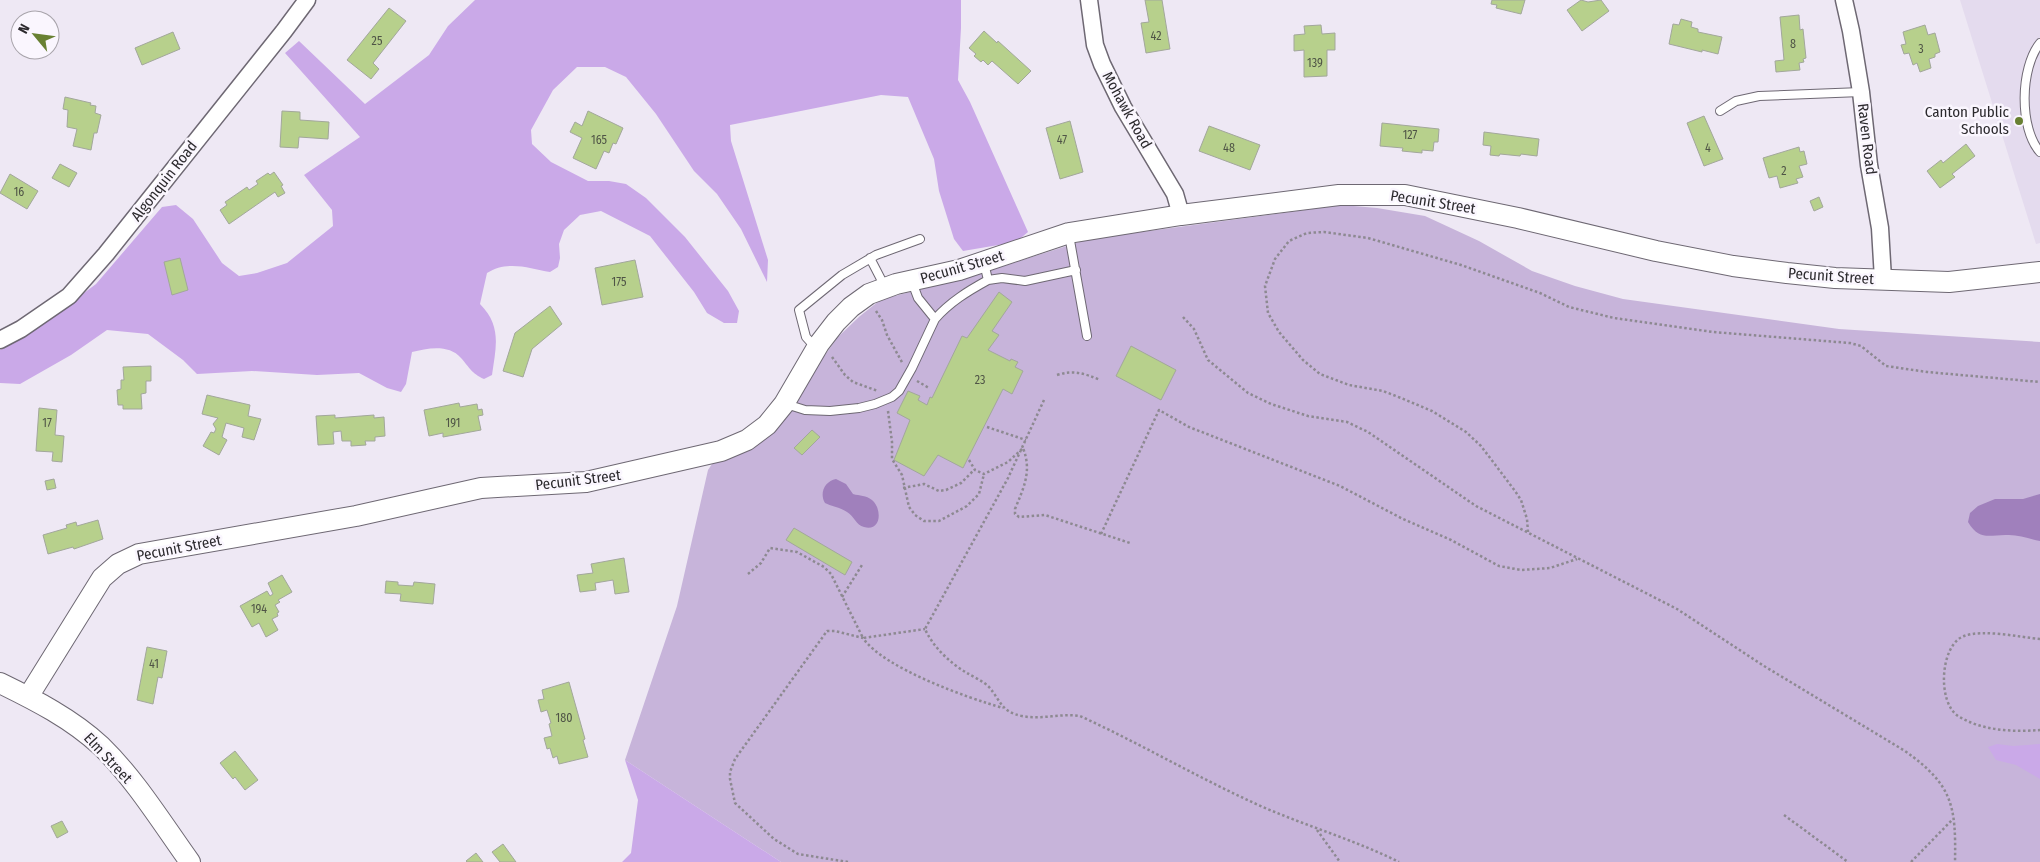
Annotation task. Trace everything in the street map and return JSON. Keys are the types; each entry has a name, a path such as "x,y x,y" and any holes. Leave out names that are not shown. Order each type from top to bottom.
{"street":[{"name":"Algonquin Road","path":"0,340 22,329 69,296 94,268 307,0"},
{"name":"Mohawk Road","path":"1089,0 1095,45 1102,64 1123,108 1176,194 1181,215"},
{"name":"Raven Road","path":"1844,0 1861,92 1869,165 1880,228 1883,279"},
{"name":"Pecunit Street","path":"28,696 102,578 118,564 140,554 356,516 481,488 586,482 721,451 738,445 767,425 784,404 818,346 842,315 877,291 912,281 986,271 1069,233 1181,215 1339,195 1404,195 1518,218 1656,251 1733,266 1835,278 1949,282 2040,272"},
{"name":"Elm Street","path":"0,683 28,696 80,728 112,758 190,862"}],"lane":[{"path":"2040,44 2028,69 2025,106 2028,131 2040,152"},
{"path":"1720,111 1736,100 1759,96 1861,92"},
{"path":"1069,233 1087,336"},
{"path":"818,346 806,337 799,310 842,275 870,258 920,239"},
{"path":"870,258 877,291"},
{"path":"784,404 817,412 847,410 885,401 899,391 935,319 986,271 1002,278 1025,281 1076,270"},
{"path":"912,281 918,298 935,319"}],"path":[{"path":"1528,532 1527,519 1518,496 1481,446 1466,432 1432,411 1401,398 1383,391 1349,385 1320,374 1303,360 1279,332 1268,313 1265,286 1275,259 1290,241 1307,233 1324,232 1359,236 1419,251 1540,293 1569,307 1605,316 1702,330 1850,343 1861,346 1886,366 1927,372 2040,382"},
{"path":"877,291 869,305 881,317 890,340 909,374 929,388"},
{"path":"1183,317 1194,329 1208,360 1248,393 1271,404 1308,416 1347,422 1362,429 1460,497 1677,609 1764,666 1905,751 1925,766 1945,788 1952,805 1954,818 1956,862"},
{"path":"818,346 830,354 845,375 853,382 882,394 891,432 892,459 902,476 912,513 924,521 939,521 949,517 973,502 979,494 984,474"},
{"path":"1057,376 1069,372 1081,372 1100,380"},
{"path":"925,629 1008,478 1044,400"},
{"path":"1100,534 1159,410 1189,427 1340,486 1403,519 1451,540 1499,566 1521,570 1550,568 1577,559"},
{"path":"987,427 1027,440"},
{"path":"969,460 974,470 984,474 1008,462 1023,448"},
{"path":"1023,448 1028,461 1027,476 1015,509 1015,514 1019,517 1045,515 1130,543"},
{"path":"904,487 924,484 939,492 961,483 974,470"},
{"path":"748,574 761,563 770,548 797,552 824,567 836,583 863,638 870,647 905,669 957,693 1023,716 1067,714 1080,716 1253,802 1317,830 1371,849 1399,862"},
{"path":"842,597 862,565"},
{"path":"848,862 798,854 774,840 735,803 731,789 730,772 735,759 825,633 830,630 863,638 925,629"},
{"path":"925,629 928,636 941,652 964,671 989,687 1005,709"},
{"path":"2040,639 1994,634 1966,635 1954,642 1951,647 1945,674 1947,702 1959,716 1990,728 2022,731 2040,730"},
{"path":"1784,815 1848,862"},
{"path":"1911,862 1954,818"},
{"path":"1317,830 1340,862"}],"shaded area":[{"path":"475,0 961,0 958,80 970,102 1028,232 1016,242 963,251 954,239 939,191 934,159 908,97 881,95 730,125 731,141 768,260 767,282 741,229 717,194 694,171 656,114 626,77 605,67 577,67 553,90 531,130 532,144 551,162 588,181 609,181 626,184 646,198 685,237 728,291 739,311 737,323 724,323 707,313 694,292 650,236 601,211 580,215 564,230 559,244 560,258 558,267 550,272 510,266 487,273 480,304 492,320 495,329 496,346 492,375 484,379 473,372 456,354 438,348 412,352 406,384 401,392 387,388 359,373 317,375 252,371 197,374 183,360 148,334 107,330 71,355 20,384 0,383 0,350 44,323 96,284 162,207 176,205 193,219 222,263 239,276 257,273 287,263 333,226 332,210 304,175 360,137 285,53 299,41 365,104 429,55 448,26"},
{"name":"Canton Public Schools","path":"1960,0 2040,0 2040,243 2036,244"},
{"path":"1342,205 1377,208 1425,216 1479,241 1532,271 1575,286 1623,299 1839,329 2040,342 2040,862 781,862 625,760 677,606 708,470 712,464 822,359 838,337 879,301 926,288 927,286 959,280 1089,239"},
{"path":"836,479 846,484 853,494 872,500 879,513 879,518 874,526 870,528 861,526 847,512 825,503 823,499 824,488 829,482"},
{"path":"2040,494 2040,541 2013,535 1981,535 1968,522 1970,513 1978,506 1995,499 2023,499"},
{"path":"1997,744 2013,746 2040,744 2040,779 2016,765 1996,760 1988,747"},
{"path":"625,760 781,862 622,862 631,853 638,800"}],"building":[{"path":"1145,0 1162,0 1170,49 1146,53 1141,23 1149,22"},
{"path":"1492,0 1525,0 1521,14 1496,8 1497,5 1491,4"},
{"path":"1581,0 1588,2 1601,0 1609,11 1582,31 1567,10"},
{"path":"389,8 406,21 373,63 379,69 371,79 347,60"},
{"path":"1799,15 1800,30 1803,29 1806,58 1803,59 1804,62 1799,63 1800,70 1776,72 1775,61 1784,60 1780,17"},
{"path":"1681,19 1692,22 1691,27 1698,29 1698,32 1722,37 1718,54 1669,44 1673,24 1679,25"},
{"path":"1321,25 1322,34 1335,33 1335,50 1327,50 1327,76 1304,77 1304,50 1294,51 1294,35 1305,34 1304,26"},
{"path":"1925,25 1928,35 1935,33 1940,52 1935,54 1935,57 1929,59 1931,68 1920,72 1917,63 1913,65 1909,53 1904,54 1901,45 1906,44 1903,32"},
{"path":"984,31 1031,71 1018,84 992,61 988,65 983,60 981,62 974,56 976,54 969,48"},
{"path":"173,32 180,49 142,65 135,48"},
{"path":"65,97 91,103 90,105 96,106 95,113 101,115 97,133 94,133 91,150 73,146 77,129 67,127 68,110 63,109"},
{"path":"282,111 300,112 300,120 329,122 328,139 299,137 298,148 280,147"},
{"path":"588,111 623,128 616,144 613,143 609,153 604,151 596,169 573,158 582,138 570,132 575,122 582,126"},
{"path":"1704,116 1723,159 1704,166 1687,123"},
{"path":"1070,121 1083,172 1060,179 1046,128"},
{"path":"1382,123 1439,129 1438,142 1434,142 1433,151 1422,150 1422,153 1402,151 1403,148 1380,146"},
{"path":"1209,126 1260,145 1250,170 1199,151"},
{"path":"1484,132 1539,139 1537,156 1521,154 1520,156 1490,155 1491,146 1483,145"},
{"path":"1966,144 1975,156 1952,174 1955,177 1940,188 1927,171 1941,160 1943,163"},
{"path":"1799,147 1800,152 1804,151 1807,164 1799,166 1803,177 1796,179 1798,183 1780,188 1777,176 1769,178 1763,158"},
{"path":"60,164 77,173 69,187 52,178"},
{"path":"274,172 283,185 281,186 285,193 278,197 275,192 229,224 220,210 227,205 225,202 247,187 249,190 258,184 256,181 268,173 270,175"},
{"path":"10,174 38,191 27,209 0,193"},
{"path":"1819,197 1823,207 1814,211 1810,201"},
{"path":"180,258 188,290 172,295 164,262"},
{"path":"635,260 643,297 602,305 595,268"},
{"path":"999,292 1012,302 992,331 999,335 988,350 1010,361 1011,359 1018,362 1015,367 1023,371 1012,394 1003,389 963,468 938,455 924,476 894,460 910,420 897,413 908,391 920,396 918,400 927,405 962,336 967,338"},
{"path":"550,306 562,324 532,349 523,377 503,371 515,333"},
{"path":"1131,346 1176,370 1161,400 1116,376"},
{"path":"151,366 151,381 146,381 146,393 141,394 142,409 123,409 123,405 118,405 117,390 121,389 121,380 124,380 123,367"},
{"path":"207,395 250,405 248,416 261,419 254,440 242,437 244,428 226,423 222,437 227,440 219,455 203,446 211,432 214,433 216,429 213,424 218,418 202,414"},
{"path":"459,403 460,407 477,404 478,410 482,409 483,415 478,416 481,430 443,437 443,433 429,436 424,410"},
{"path":"39,408 57,410 55,435 64,436 62,462 52,461 53,452 36,451"},
{"path":"335,415 335,418 374,415 374,418 384,417 385,436 375,437 375,441 365,441 366,445 351,446 351,441 342,441 341,431 333,432 334,444 318,445 316,416"},
{"path":"812,430 820,437 802,455 794,448"},
{"path":"54,479 56,488 47,490 45,481"},
{"path":"98,520 103,539 74,549 73,547 48,554 43,535 67,528 66,525 76,522 77,526"},
{"path":"794,528 852,562 845,575 786,540"},
{"path":"624,558 629,592 615,594 613,580 595,583 596,590 580,592 577,575 593,573 591,564"},
{"path":"282,575 292,592 278,600 280,602 275,605 279,612 277,613 278,616 272,619 278,630 266,637 259,623 252,627 240,606 267,591 270,596 273,594 268,583"},
{"path":"386,581 398,582 398,585 413,586 414,582 435,584 433,604 400,601 401,594 385,593"},
{"path":"147,647 167,651 162,678 158,677 153,704 137,700"},
{"path":"569,682 585,739 583,740 588,757 559,764 557,756 553,758 550,748 547,749 544,738 552,736 549,724 551,723 547,710 541,712 538,700 544,699 542,690"},
{"path":"235,751 258,780 245,790 220,763"},
{"path":"62,821 68,832 57,838 51,826"},
{"path":"503,844 516,862 500,862 492,852"},
{"path":"476,853 483,862 466,861"}],"place":[{"name":"Canton Public Schools","path":"2019,121"}]}
